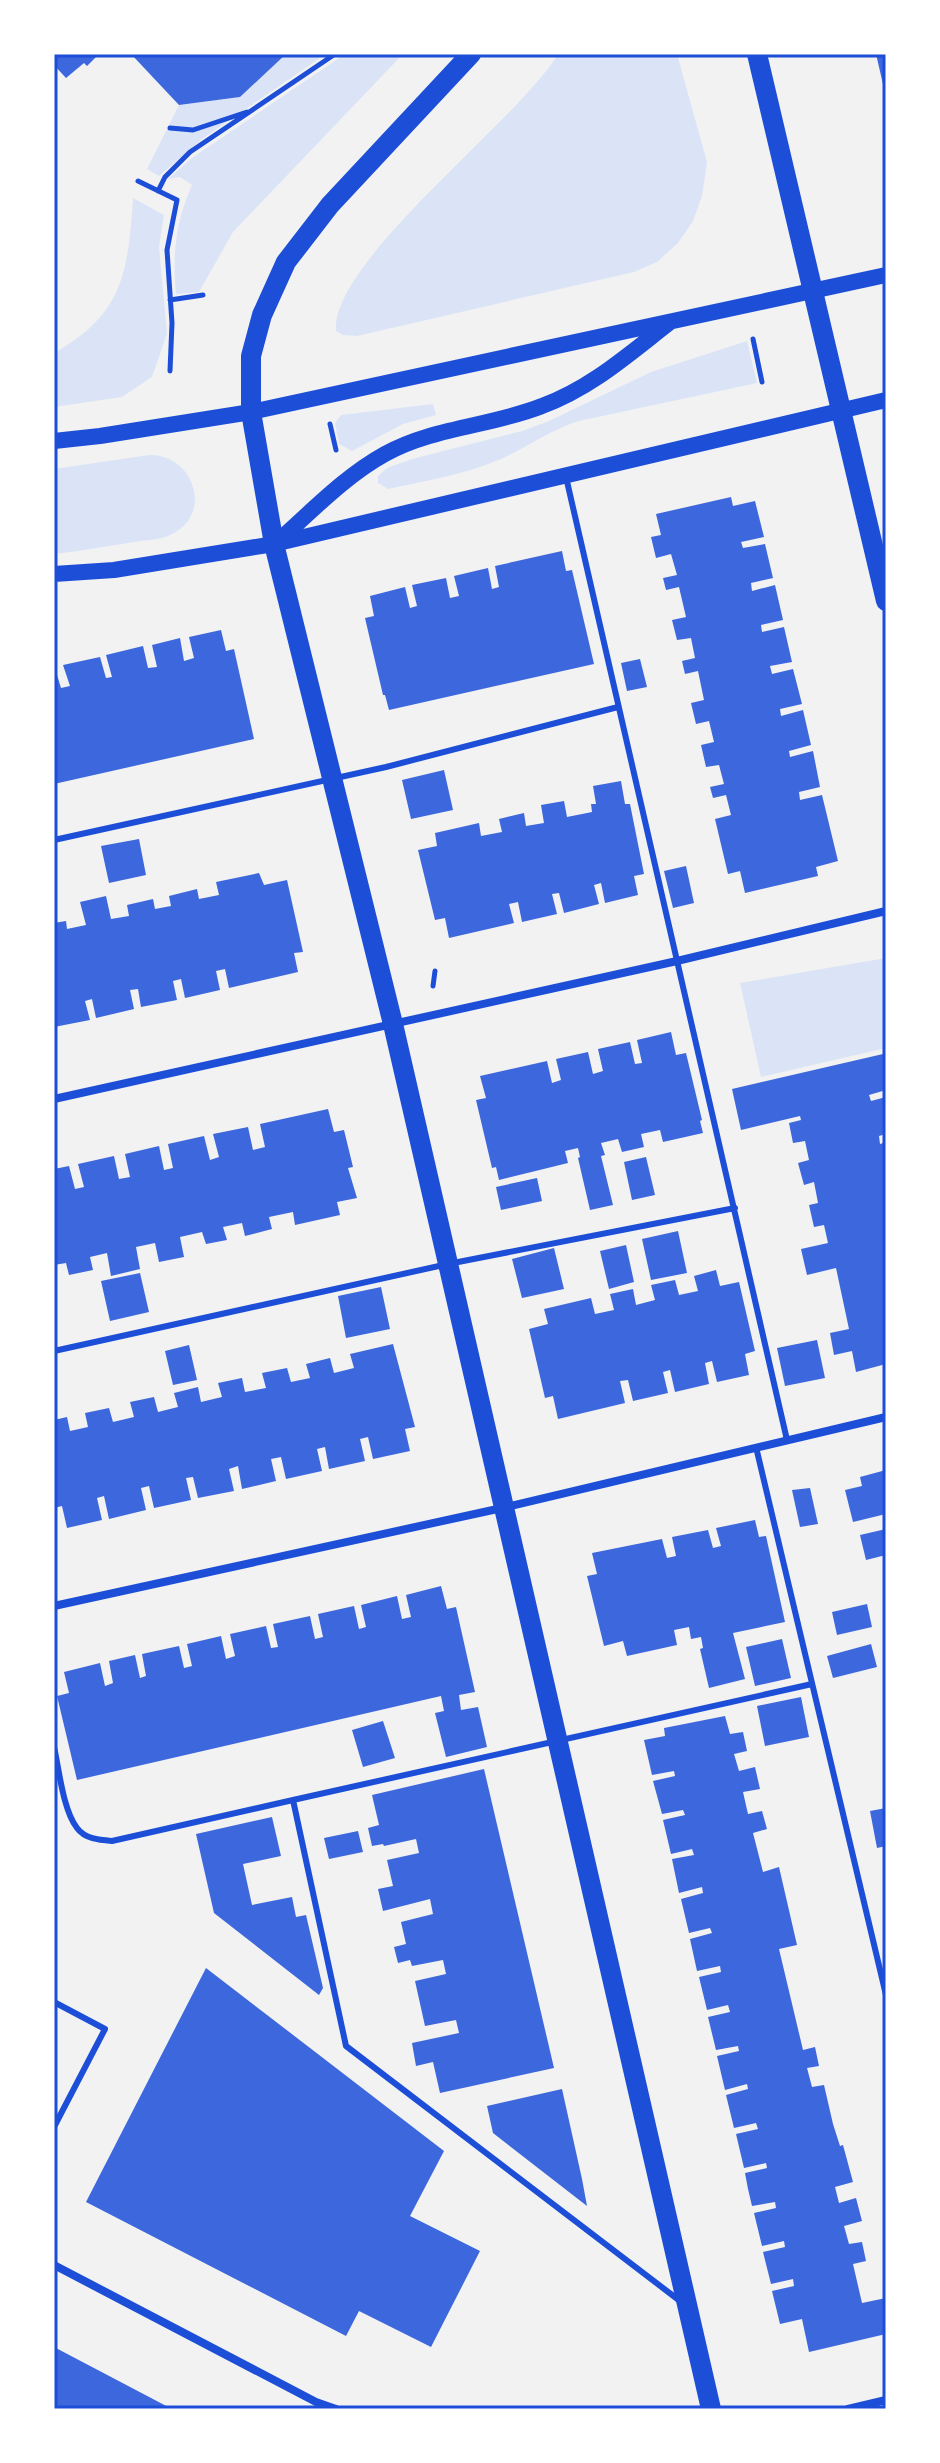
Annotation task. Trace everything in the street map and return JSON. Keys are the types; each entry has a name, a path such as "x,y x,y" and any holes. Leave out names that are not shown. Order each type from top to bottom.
{"main road":[{"path":"471,54 330,205 286,262 262,315 251,356 251,412 274,544 393,1024 711,2409"},
{"path":"757,54 886,601"},
{"path":"54,441 251,412 886,275"},
{"path":"274,544 361,470 387,453 427,436 540,407 578,390 610,370 673,319"},
{"path":"54,574 114,570 274,544 886,400"}],"street":[{"path":"54,1099 677,961 886,911"},
{"path":"54,1606 502,1508 886,1417"},
{"path":"54,2265 316,2402 336,2409"},
{"path":"848,2409 886,2400"}],"lane":[{"path":"566,473 787,1440"},
{"path":"54,840 386,767 618,707"},
{"path":"54,1351 448,1264 735,1208"},
{"path":"756,1447 886,1995"},
{"path":"54,1747 69,1811 77,1829 94,1840 112,1841 812,1684"},
{"path":"293,1800 346,2046 688,2307"},
{"path":"54,2002 105,2029 54,2127"}],"path":[{"path":"158,191 165,177 190,152 335,54"},
{"path":"170,128 193,130 255,109"},
{"path":"138,181 177,200 167,250 172,323 170,371"},
{"path":"170,300 203,295"},
{"path":"753,339 762,382"},
{"path":"328,415 339,461"},
{"path":"433,986 435,971"}],"shaded area":[{"path":"286,54 326,54 202,139 159,176 147,169 179,105 240,97"},
{"path":"345,54 403,54 233,232 199,292 176,294 176,238 192,185 180,177 168,179 192,158"},
{"path":"558,54 677,54 707,162 702,196 693,221 678,243 657,262 634,272 357,336 336,331 342,302 363,268 393,231 537,82"},
{"path":"133,198 164,215 159,247 167,334 152,377 122,397 54,407 54,353 95,323 118,288 128,248"},
{"path":"747,341 757,383 579,421 501,459 460,473 388,489 378,483 378,476 387,468 522,431 651,372"},
{"path":"433,404 436,415 403,424 352,451 339,444 335,423 341,415"},
{"path":"149,455 165,457 178,464 187,475 195,501 192,514 184,526 157,539 54,554 54,469"},
{"path":"886,958 886,1048 761,1077 740,983"}],"building":[{"path":"54,54 99,54 87,66 84,63 66,78 54,65"},
{"path":"131,54 286,54 240,97 179,105"},
{"path":"876,54 886,54 886,93 885,93"},
{"path":"731,497 733,506 755,501 764,537 741,542 743,548 765,544 773,578 751,583 752,591 775,585 783,620 761,625 762,632 784,627 792,662 770,666 772,674 793,669 802,704 780,709 781,716 803,710 811,745 789,751 790,757 813,751 820,787 799,792 800,800 822,795 838,861 816,867 818,876 745,893 740,871 728,874 715,819 731,815 726,795 713,798 710,787 724,784 719,765 706,767 701,745 714,742 709,721 696,724 691,703 704,700 698,671 685,674 682,661 695,658 691,638 677,640 672,620 686,617 679,587 666,590 663,578 677,575 671,554 656,558 651,537 661,535 656,514"},
{"path":"562,551 566,571 572,570 594,664 389,710 365,618 374,616 370,596 405,587 410,608 417,606 412,585 446,578 450,598 459,596 454,576 488,568 492,589 499,587 495,566"},
{"path":"221,630 226,651 234,649 254,739 54,784 54,665 61,688 70,686 63,665 100,657 106,678 112,677 106,655 143,646 148,668 157,667 152,645 180,638 184,661 194,658 189,637"},
{"path":"640,659 647,687 627,691 621,663"},
{"path":"444,770 453,810 411,819 402,780"},
{"path":"621,781 625,804 630,804 644,874 634,876 638,895 605,903 601,883 594,885 599,904 564,913 559,893 552,894 557,914 522,922 518,902 509,904 514,923 449,938 445,918 435,920 418,850 437,846 435,833 479,823 481,836 502,832 499,819 524,813 526,826 544,823 541,805 564,801 567,817 592,812 591,804 596,804 593,786"},
{"path":"139,839 146,875 109,883 101,846"},
{"path":"686,866 694,903 673,908 664,871"},
{"path":"259,873 264,885 287,880 303,952 294,953 298,972 229,988 225,969 216,971 220,990 185,998 181,979 173,981 177,1000 141,1007 138,989 130,990 134,1009 96,1018 92,999 85,1001 90,1020 54,1027 54,923 66,921 67,929 86,925 80,902 106,896 111,919 129,916 127,905 153,899 155,909 171,906 169,896 197,889 199,899 219,895 216,882"},
{"path":"671,1032 676,1055 686,1053 703,1133 663,1142 660,1130 641,1134 644,1147 622,1152 618,1139 601,1143 605,1155 601,1156 613,1205 590,1210 578,1148 565,1151 568,1163 499,1180 496,1167 492,1168 476,1100 486,1098 480,1076 547,1061 552,1083 561,1080 556,1059 588,1052 593,1074 603,1071 598,1049 630,1042 635,1064 642,1063 637,1040"},
{"path":"883,1054 886,1090 869,1095 871,1101 886,1097 886,1134 879,1136 880,1144 886,1142 886,1364 856,1372 852,1351 834,1355 830,1333 849,1329 836,1268 807,1275 801,1249 828,1243 824,1225 814,1227 809,1205 818,1203 814,1182 804,1185 798,1163 809,1160 805,1141 793,1143 789,1123 801,1120 800,1116 741,1130 732,1089"},
{"path":"328,1109 334,1132 344,1130 353,1167 348,1168 357,1198 337,1202 340,1215 295,1225 293,1212 269,1217 272,1229 245,1236 242,1223 223,1227 227,1240 206,1244 202,1232 180,1237 184,1257 159,1262 155,1243 136,1247 140,1269 111,1276 107,1253 90,1257 93,1270 69,1275 66,1263 54,1265 54,1169 69,1166 75,1189 84,1187 78,1164 114,1156 119,1179 130,1177 125,1154 159,1146 164,1170 173,1168 168,1144 204,1136 210,1160 219,1157 213,1134 248,1127 253,1150 265,1147 260,1124"},
{"path":"646,1157 655,1195 632,1200 624,1162"},
{"path":"537,1178 542,1201 501,1210 496,1187"},
{"path":"678,1231 687,1273 651,1280 642,1239"},
{"path":"626,1245 634,1282 609,1289 600,1251"},
{"path":"554,1248 564,1289 522,1298 512,1259"},
{"path":"716,1270 720,1286 739,1282 755,1351 745,1354 749,1375 717,1382 712,1361 705,1363 709,1384 675,1392 670,1370 663,1372 668,1393 633,1401 628,1380 620,1381 625,1403 558,1419 553,1396 545,1398 529,1329 548,1324 544,1309 591,1298 595,1314 614,1310 610,1294 633,1289 636,1305 655,1300 651,1285 675,1280 679,1295 698,1291 694,1276"},
{"path":"140,1273 149,1312 110,1321 101,1281"},
{"path":"381,1287 390,1329 346,1338 338,1296"},
{"path":"817,1340 825,1378 785,1386 777,1348"},
{"path":"393,1344 415,1427 405,1429 410,1451 373,1459 368,1437 360,1439 365,1461 329,1469 325,1447 317,1449 322,1471 286,1479 281,1457 271,1459 276,1481 242,1489 238,1466 229,1469 234,1491 198,1498 193,1477 186,1478 191,1500 154,1508 149,1486 141,1488 146,1510 109,1519 104,1496 97,1498 102,1520 67,1528 62,1506 54,1508 54,1420 67,1417 70,1431 88,1427 85,1413 109,1408 113,1422 134,1417 130,1402 154,1397 158,1412 178,1407 174,1393 198,1387 201,1402 222,1397 218,1383 242,1378 245,1392 266,1388 262,1373 287,1368 291,1382 310,1378 306,1364 330,1358 334,1373 354,1368 350,1354"},
{"path":"189,1345 197,1380 173,1385 165,1351"},
{"path":"886,1470 886,1514 853,1522 845,1490 862,1486 860,1477"},
{"path":"810,1488 818,1524 800,1527 792,1490"},
{"path":"755,1520 759,1537 766,1536 785,1622 733,1633 745,1679 709,1688 700,1649 703,1648 701,1637 691,1639 689,1627 674,1630 677,1645 627,1656 623,1641 604,1646 587,1576 597,1574 592,1553 662,1539 667,1558 676,1556 672,1537 708,1530 713,1548 721,1546 716,1528"},
{"path":"886,1529 886,1555 866,1560 860,1535"},
{"path":"441,1586 447,1609 456,1607 475,1692 459,1695 461,1710 478,1707 487,1747 446,1757 435,1713 444,1711 441,1696 77,1780 57,1696 69,1693 64,1672 100,1663 105,1686 113,1683 109,1661 135,1655 140,1678 146,1676 142,1654 179,1646 184,1668 192,1666 187,1644 221,1636 226,1659 235,1656 230,1634 266,1626 271,1648 278,1647 273,1624 310,1616 315,1639 323,1637 318,1614 354,1606 359,1629 366,1627 361,1605 397,1596 402,1619 411,1617 406,1595"},
{"path":"867,1604 872,1627 837,1635 832,1612"},
{"path":"782,1639 791,1678 755,1686 746,1647"},
{"path":"871,1644 877,1667 833,1678 827,1656"},
{"path":"801,1697 809,1737 765,1746 757,1706"},
{"path":"725,1716 730,1734 743,1732 747,1751 734,1754 739,1771 755,1767 760,1789 743,1792 748,1814 762,1811 767,1829 753,1833 763,1872 779,1867 797,1945 779,1949 803,2050 815,2047 819,2066 807,2068 812,2087 824,2085 833,2124 840,2146 843,2145 853,2182 835,2187 839,2203 856,2198 862,2221 844,2226 849,2244 862,2242 866,2261 853,2264 862,2303 886,2298 886,2334 809,2352 802,2319 780,2324 772,2291 794,2286 793,2279 771,2284 763,2252 785,2247 784,2241 762,2246 754,2213 776,2208 775,2202 752,2206 748,2189 745,2173 767,2168 766,2163 744,2168 736,2134 758,2129 756,2123 734,2128 726,2095 748,2089 747,2084 725,2090 717,2056 739,2051 738,2046 716,2050 708,2017 730,2012 728,2005 707,2010 699,1977 721,1972 720,1966 697,1971 690,1939 712,1933 710,1928 689,1933 681,1899 703,1893 702,1887 679,1893 672,1859 694,1855 692,1849 671,1854 663,1820 685,1815 683,1810 662,1814 653,1781 675,1776 674,1771 652,1775 644,1740 665,1736 664,1728"},
{"path":"383,1721 395,1758 363,1767 352,1730"},
{"path":"484,1769 554,2068 440,2093 433,2062 416,2066 412,2043 459,2033 456,2020 425,2026 415,1981 446,1974 443,1960 412,1966 410,1960 398,1963 394,1947 406,1944 401,1922 433,1914 430,1899 383,1911 378,1889 393,1886 387,1860 419,1853 416,1839 372,1846 368,1828 379,1825 372,1795"},
{"path":"886,1808 886,1846 877,1848 870,1811"},
{"path":"272,1817 281,1856 243,1864 252,1905 292,1897 296,1917 306,1915 323,1988 319,1995 214,1913 196,1834"},
{"path":"358,1831 363,1852 329,1859 324,1838"},
{"path":"206,1968 444,2151 410,2216 480,2251 431,2347 359,2311 346,2336 86,2202"},
{"path":"562,2089 587,2206 493,2133 487,2106"},
{"path":"54,2347 172,2409 54,2409"}]}
